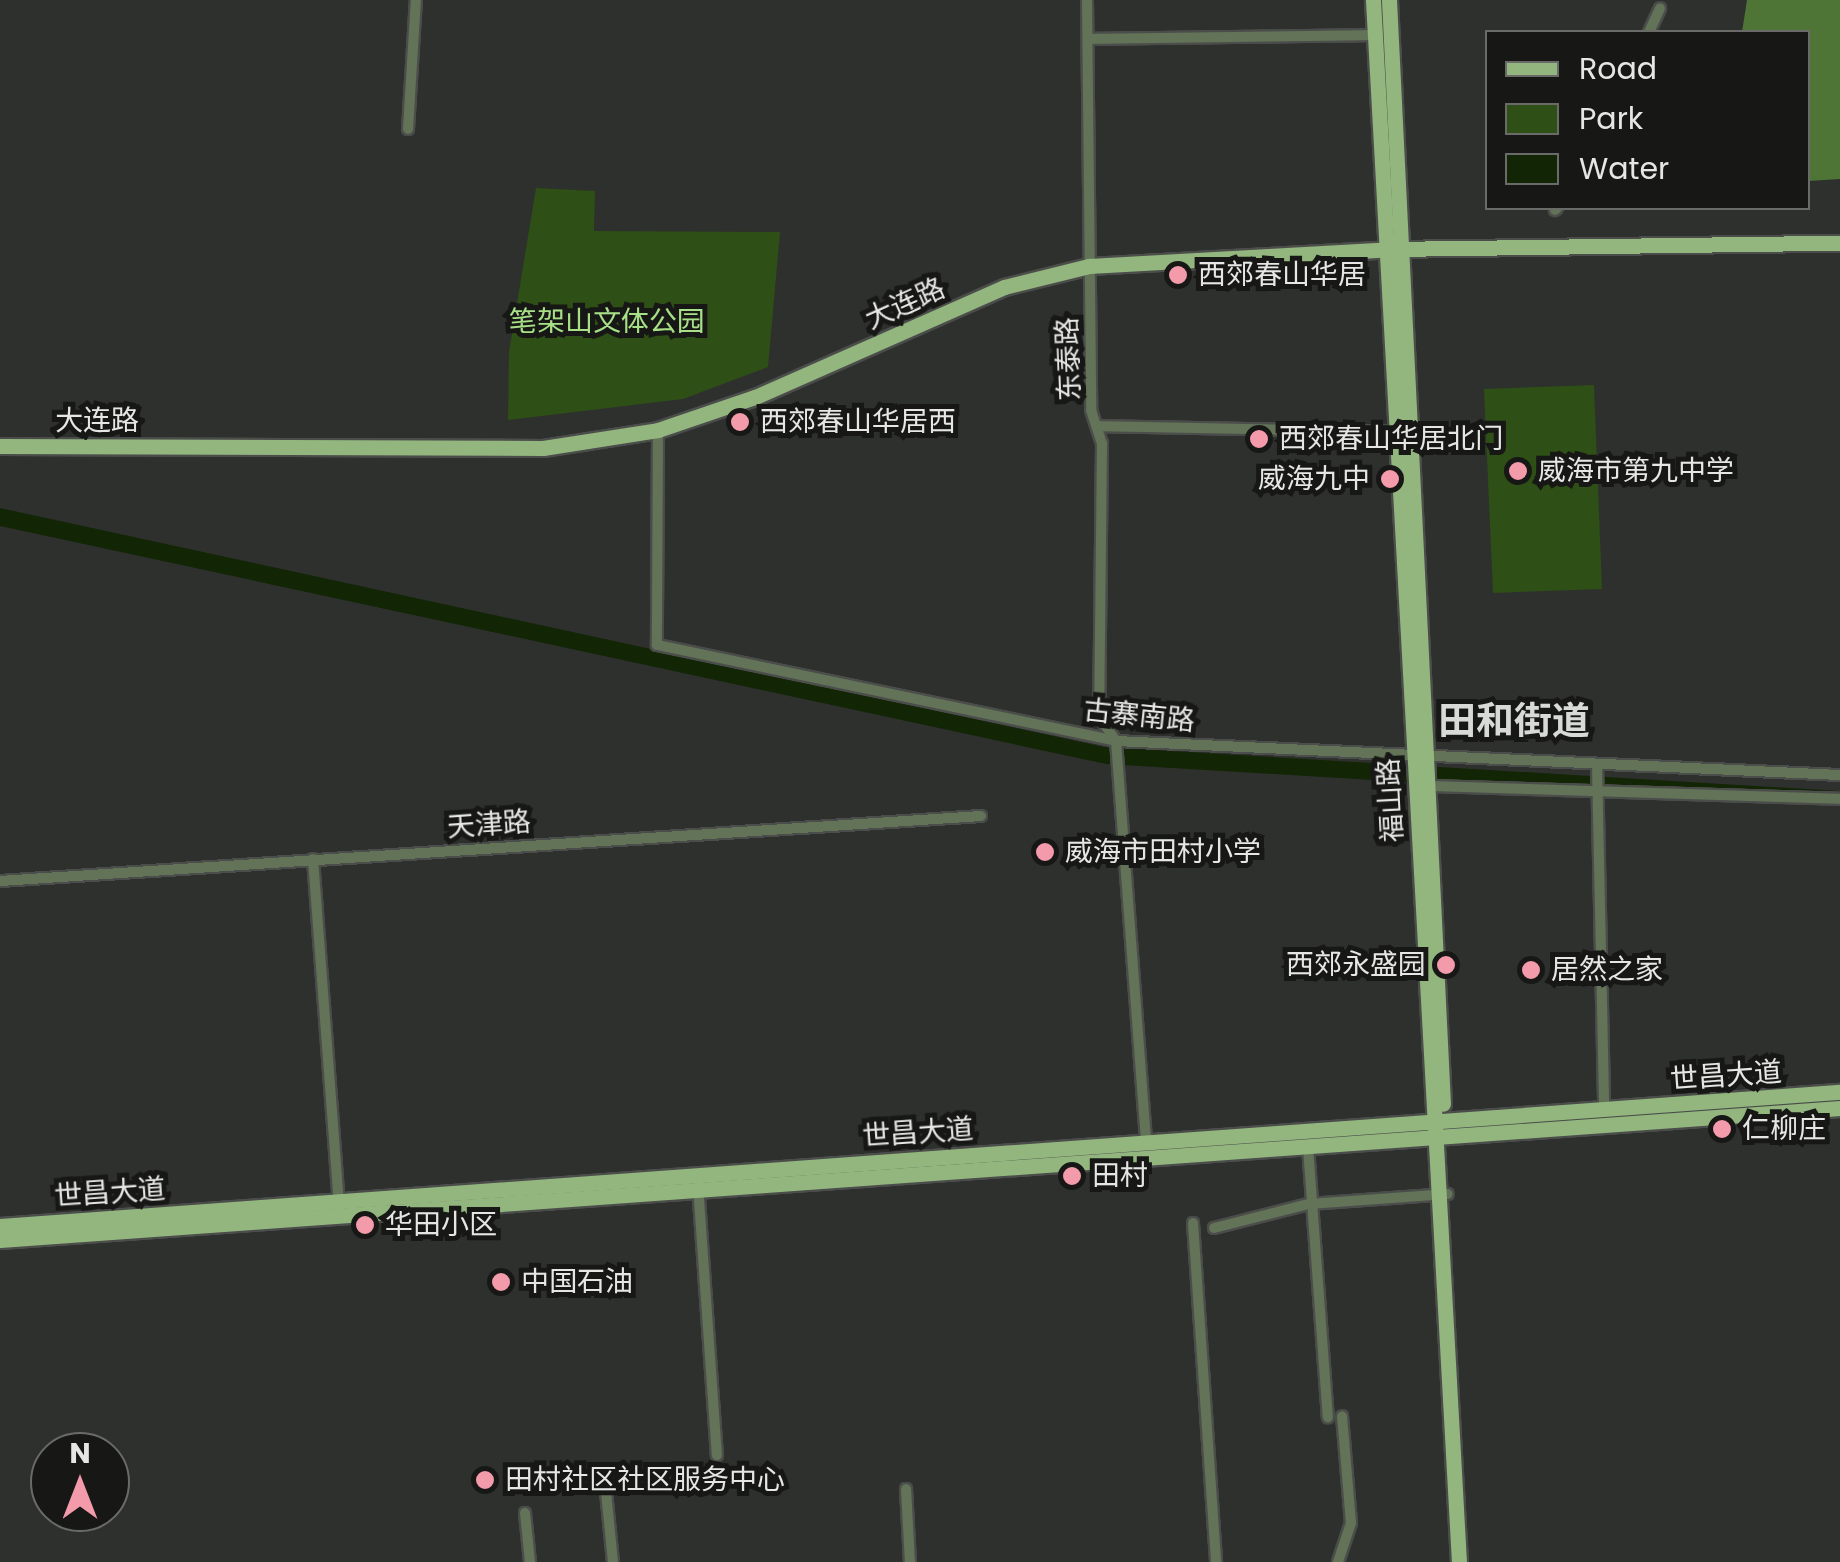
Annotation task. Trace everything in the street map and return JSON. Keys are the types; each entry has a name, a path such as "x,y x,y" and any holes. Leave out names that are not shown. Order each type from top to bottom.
{"main road":[{"path":"1374,0 1397,249"},
{"path":"1389,5 1422,786 1463,1562"},
{"name":"大连路","path":"0,446 542,448 658,430 755,398 1004,286 1090,266 1397,249 1840,243"},
{"name":"世昌大道","path":"0,1240 698,1182 1308,1147 1604,1109 1840,1092"},
{"name":"世昌大道","path":"698,1182 1146,1140 1840,1108"},
{"name":"世昌大道","path":"0,1226 339,1209"}],"street":[{"path":"408,129 416,0"},
{"name":"东泰路","path":"1087,0 1090,266 1098,426 1099,716"},
{"path":"1650,30 1660,8"},
{"path":"1088,38 1376,35"},
{"path":"1098,426 1408,433"},
{"name":"古寨南路","path":"658,430 657,645 1116,744 1597,769 1840,774"},
{"path":"1075,733 1099,716 1116,744 1146,1140"},
{"path":"1597,769 1604,1109"},
{"path":"1422,786 1840,799"},
{"name":"天津路","path":"0,881 982,816"},
{"path":"313,860 339,1209"},
{"path":"1308,1147 1309,1204 1328,1417"},
{"path":"698,1182 716,1455"},
{"path":"1214,1228 1309,1204 1443,1194"},
{"path":"1193,1222 1216,1562"},
{"path":"1338,1562 1351,1523 1342,1416"},
{"path":"605,1482 613,1562"},
{"path":"906,1489 910,1562"},
{"path":"525,1513 530,1562"}],"green space":[{"path":"1747,0 1840,0 1840,179 1810,181 1810,30 1742,30"},
{"name":"笔架山文体公园","path":"536,188 595,191 594,231 780,232 768,367 683,399 508,420 509,352"},
{"path":"1594,385 1602,589 1493,593 1484,389"}],"water":[{"path":"0,508 1104,747 1840,791 1456,785 1106,764 0,526"}],"place":[{"name":"西郊春山华居","path":"1178,275"},
{"name":"西郊春山华居西","path":"740,422"},
{"name":"西郊春山华居北门","path":"1259,439"},
{"name":"威海市第九中学","path":"1518,471"},
{"name":"威海九中","path":"1390,479"},
{"name":"威海市田村小学","path":"1045,852"},
{"name":"西郊永盛园","path":"1446,965"},
{"name":"居然之家","path":"1531,970"},
{"name":"仁柳庄","path":"1722,1129"},
{"name":"田村","path":"1072,1176"},
{"name":"华田小区","path":"365,1225"},
{"name":"中国石油","path":"501,1282"},
{"name":"田村社区社区服务中心","path":"485,1480"}],"district":[{"name":"田和街道","path":"1514,721"}]}
